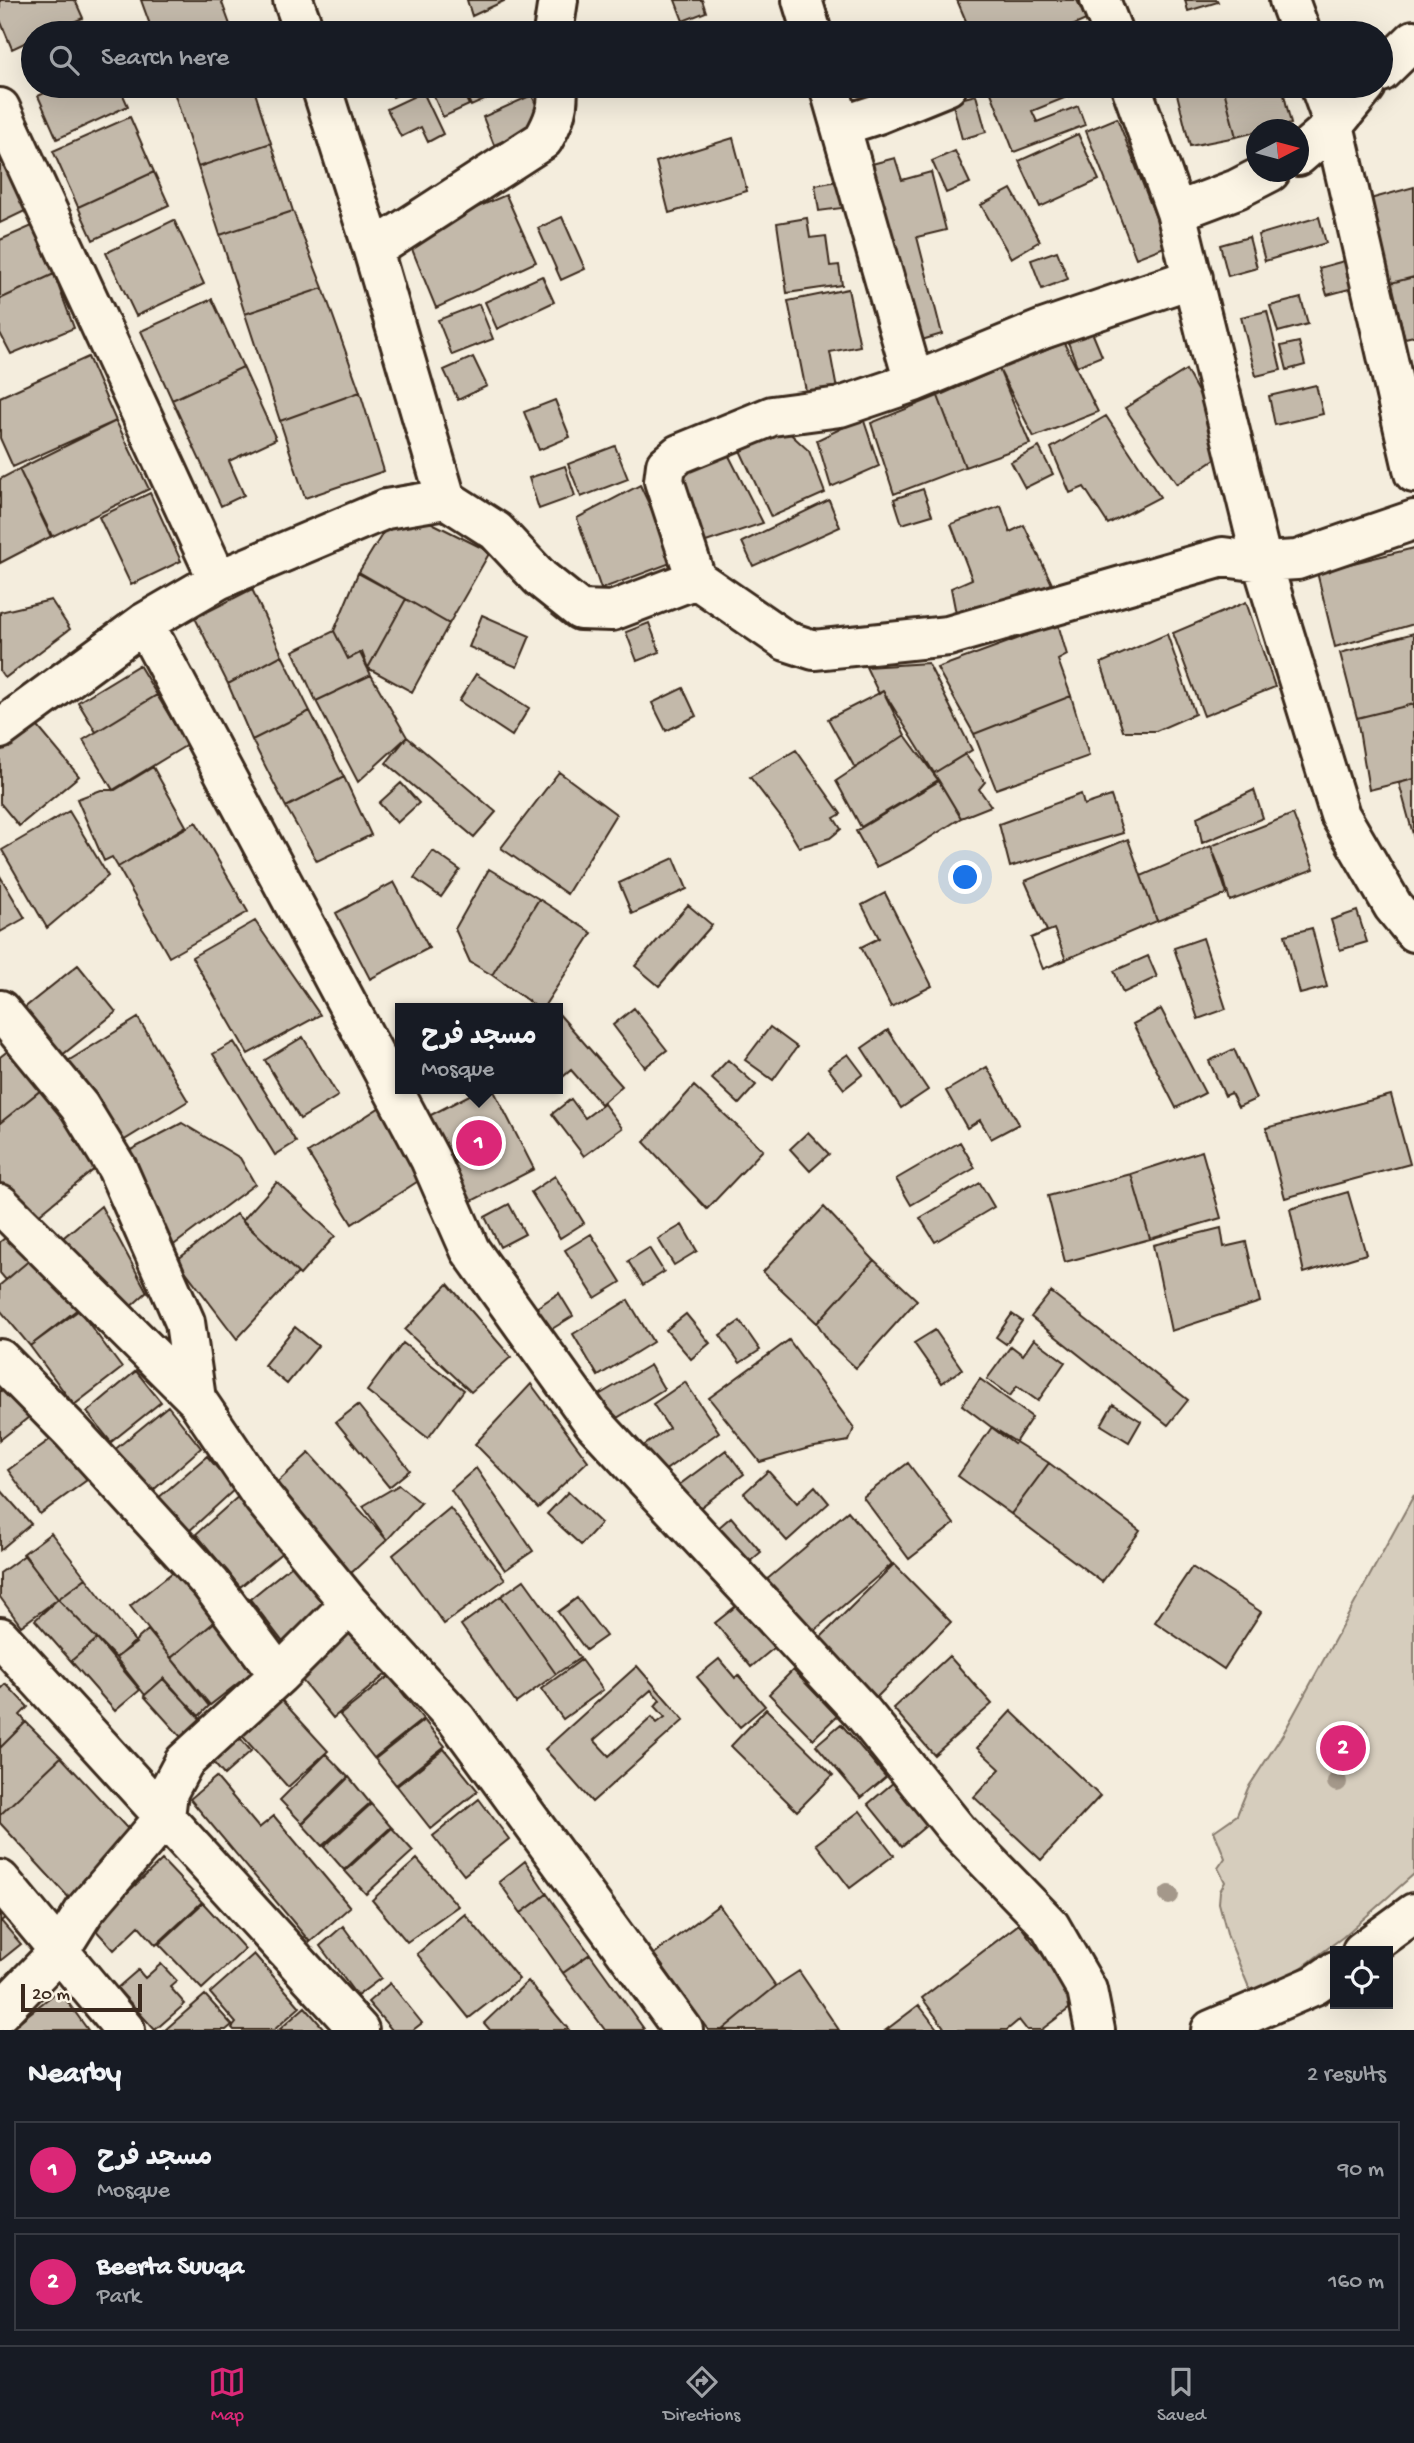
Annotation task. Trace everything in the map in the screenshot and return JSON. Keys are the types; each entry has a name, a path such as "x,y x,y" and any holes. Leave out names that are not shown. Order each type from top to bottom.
{"street":[{"path":"293,0 301,21"},
{"path":"555,21 558,0"},
{"path":"802,0 808,21"},
{"path":"1289,0 1297,21"},
{"path":"1393,60 1414,40"},
{"path":"325,98 373,250 446,499 496,531 540,578 580,610 612,611 696,579"},
{"path":"373,250 543,140 553,121 559,98"},
{"path":"833,98 914,382"},
{"path":"841,126 917,98"},
{"path":"1135,98 1176,212 1262,562 1340,815 1392,906 1414,932"},
{"path":"1324,98 1334,125 1414,473"},
{"path":"1309,147 1334,125 1356,98"},
{"path":"0,108 218,580"},
{"path":"1176,212 1251,182"},
{"path":"1193,278 1042,329 914,382 840,407 772,416 679,454 666,465 664,481 696,579 786,640 814,650 948,636 1223,557 1262,562 1297,560 1414,520"},
{"path":"0,729 144,623 218,580 386,509 446,499"},
{"path":"144,623 395,1093"},
{"path":"0,1010 79,1106 117,1168 185,1322 196,1399"},
{"path":"395,1094 430,1159 470,1250 593,1422 863,1713 957,1830 1050,1926 1087,1990 1095,2030"},
{"path":"0,1204 196,1399 263,1498 349,1604 457,1720 683,2030"},
{"path":"0,1359 72,1432 211,1584 279,1675"},
{"path":"0,2012 60,1950 85,1910 165,1817 168,1792 184,1762 279,1675 349,1604"},
{"path":"0,1637 359,2030"},
{"path":"0,1880 125,2030"},
{"path":"1369,1946 1414,1913"},
{"path":"1211,2030 1315,1985 1330,1974"}],"shaded area":[{"path":"1414,1495 1414,1874 1343,1937 1277,1986 1261,1992 1250,1990 1228,1937 1219,1903 1220,1891 1225,1882 1218,1868 1225,1858 1214,1831 1237,1815 1248,1788 1283,1734"}],"building":[{"path":"0,0 75,0 83,18 76,21 21,21 21,45 12,49 0,20"},
{"path":"141,0 221,0 229,21 149,21"},
{"path":"467,0 506,0 472,16"},
{"path":"675,0 702,0 706,12 683,21"},
{"path":"957,0 1077,0 1086,20 1084,21 966,21"},
{"path":"1185,0 1217,0 1218,2 1188,11"},
{"path":"39,98 124,98 128,106 57,139"},
{"path":"176,98 257,98 271,143 198,167"},
{"path":"410,98 426,98 443,134 428,142 421,127 401,137 387,109"},
{"path":"434,98 466,98 469,105 443,117"},
{"path":"468,98 489,98 471,106"},
{"path":"525,98 533,98 544,124 494,145 483,117"},
{"path":"977,98 986,132 962,139 952,101"},
{"path":"993,98 1064,98 1032,111 1037,122 1078,106 1085,125 1014,152"},
{"path":"1178,98 1226,98 1236,137 1190,146"},
{"path":"1226,98 1285,98 1290,119 1246,119 1246,134 1236,137"},
{"path":"130,117 154,172 78,207 53,151"},
{"path":"1117,118 1167,246 1136,258 1086,131"},
{"path":"1078,134 1099,180 1040,207 1019,161"},
{"path":"733,138 747,191 669,213 656,162"},
{"path":"271,143 293,211 220,235 198,167"},
{"path":"0,148 29,209 0,223"},
{"path":"955,151 970,183 946,193 932,161"},
{"path":"895,158 902,180 931,172 946,230 917,237 942,334 915,342 868,165"},
{"path":"154,172 169,205 93,240 78,207"},
{"path":"838,181 842,208 819,211 815,185"},
{"path":"1414,187 1414,277 1391,283 1370,199"},
{"path":"1011,189 1040,241 1011,258 981,205"},
{"path":"506,195 536,262 436,308 407,237"},
{"path":"293,211 323,288 245,314 220,235"},
{"path":"562,217 585,269 561,280 538,228"},
{"path":"1319,217 1326,243 1265,261 1258,235"},
{"path":"807,218 810,238 826,236 830,266 839,265 842,285 787,293 777,223"},
{"path":"174,220 204,284 136,316 106,253"},
{"path":"32,226 36,235 49,229 60,251 46,257 54,274 0,299 0,240"},
{"path":"1249,237 1257,268 1228,276 1220,245"},
{"path":"1057,251 1068,279 1042,289 1031,260"},
{"path":"1344,261 1353,288 1327,295 1319,268"},
{"path":"54,274 74,328 11,354 0,333 0,299"},
{"path":"542,276 554,302 497,329 485,302"},
{"path":"1414,277 1414,336 1405,338 1391,283"},
{"path":"323,288 360,392 280,421 245,314"},
{"path":"848,289 860,346 830,352 838,395 808,401 788,301"},
{"path":"1301,298 1308,324 1278,332 1270,306"},
{"path":"212,299 243,367 172,400 141,331"},
{"path":"479,304 493,339 452,355 438,320"},
{"path":"1267,311 1281,370 1256,376 1241,317"},
{"path":"1092,332 1102,356 1077,366 1068,342"},
{"path":"1299,342 1305,365 1287,370 1281,346"},
{"path":"1064,343 1098,412 1034,437 999,369"},
{"path":"88,357 116,421 13,467 0,438 0,397"},
{"path":"473,357 487,386 458,400 444,370"},
{"path":"243,367 276,439 229,461 244,495 221,506 172,400"},
{"path":"999,369 1030,444 965,467 938,396"},
{"path":"1186,370 1226,443 1221,455 1177,484 1125,408"},
{"path":"1316,385 1323,414 1275,425 1269,396"},
{"path":"360,392 384,471 305,498 280,421"},
{"path":"938,396 965,467 894,494 871,423"},
{"path":"555,400 570,437 539,450 524,412"},
{"path":"1106,416 1160,497 1108,524 1084,487 1070,493 1051,448"},
{"path":"863,418 879,466 831,487 817,440"},
{"path":"116,421 149,489 51,537 19,469"},
{"path":"783,427 809,451 825,493 771,517 738,446"},
{"path":"615,446 628,479 581,497 568,464"},
{"path":"1039,447 1053,474 1025,488 1011,462"},
{"path":"727,452 763,523 703,543 682,506 681,471"},
{"path":"565,466 575,496 539,509 529,478"},
{"path":"19,469 52,536 0,563 0,479"},
{"path":"640,485 676,561 601,589 577,518"},
{"path":"923,489 932,515 902,524 894,499"},
{"path":"150,493 181,561 131,585 99,517"},
{"path":"829,500 840,527 753,566 742,542"},
{"path":"1001,506 1010,532 1024,525 1052,584 957,619 951,588 972,579 951,524"},
{"path":"420,517 490,552 449,624 359,572 386,528"},
{"path":"1414,548 1414,624 1335,647 1317,572"},
{"path":"358,573 406,599 368,668 362,652 348,659 334,631"},
{"path":"252,589 282,655 228,684 195,618"},
{"path":"406,599 449,624 412,692 368,668"},
{"path":"51,600 70,629 5,678 0,671 0,612"},
{"path":"1246,602 1275,687 1204,716 1173,633"},
{"path":"482,615 530,636 517,667 469,647"},
{"path":"649,623 660,652 637,661 626,632"},
{"path":"1058,624 1067,655 1058,660 1071,696 974,734 937,668"},
{"path":"334,631 348,659 360,653 371,675 316,701 293,651"},
{"path":"1414,633 1414,704 1357,718 1340,653"},
{"path":"1167,634 1195,714 1156,731 1123,731 1101,663"},
{"path":"282,655 310,711 252,740 228,684"},
{"path":"928,663 972,750 934,773 883,691 879,694 866,667"},
{"path":"139,665 157,695 96,732 78,702"},
{"path":"476,674 529,708 512,736 459,701"},
{"path":"371,675 407,737 358,782 316,701"},
{"path":"683,688 696,716 666,731 652,703"},
{"path":"883,691 905,735 855,768 828,719"},
{"path":"157,695 187,745 113,790 83,740"},
{"path":"1071,696 1089,756 996,789 974,734"},
{"path":"1414,704 1414,779 1369,790 1357,718"},
{"path":"310,711 344,777 286,807 252,740"},
{"path":"34,722 79,776 19,826 0,803 0,751"},
{"path":"905,735 938,780 861,827 836,781"},
{"path":"407,737 496,812 474,837 386,763"},
{"path":"796,750 841,814 834,818 841,829 830,838 799,847 782,819 750,777"},
{"path":"965,754 985,782 979,789 991,806 961,818 934,773"},
{"path":"153,767 186,826 118,867 112,857 104,861 77,799 101,790 115,790"},
{"path":"559,772 616,814 567,894 501,848"},
{"path":"344,777 371,835 317,861 286,807"},
{"path":"1414,779 1414,838 1399,783"},
{"path":"939,781 961,818 907,852 876,867 856,831"},
{"path":"401,783 419,803 397,823 379,803"},
{"path":"1254,790 1263,818 1202,843 1197,817"},
{"path":"1081,794 1084,805 1111,796 1123,833 1010,867 999,824"},
{"path":"69,811 108,876 47,928 2,850"},
{"path":"1293,814 1314,869 1230,901 1211,846"},
{"path":"196,822 248,912 169,957 118,867"},
{"path":"1128,839 1157,921 1043,969 1031,938 1047,931 1025,881"},
{"path":"1211,846 1227,894 1157,921 1141,876"},
{"path":"433,851 460,870 441,897 414,878"},
{"path":"674,858 687,889 632,914 619,883"},
{"path":"489,869 539,899 492,975 470,962 455,929"},
{"path":"0,876 25,918 0,932"},
{"path":"394,882 429,948 370,979 336,913"},
{"path":"885,893 932,986 891,1007 861,947 879,938 862,905"},
{"path":"539,899 592,933 546,1003 531,1003 492,975"},
{"path":"688,905 712,925 659,986 635,966"},
{"path":"1357,911 1367,942 1340,950 1331,920"},
{"path":"255,921 320,1015 248,1054 192,957"},
{"path":"1312,928 1327,987 1300,994 1285,935"},
{"path":"1054,929 1066,960 1043,969 1031,938"},
{"path":"1203,938 1226,1009 1198,1019 1174,948"},
{"path":"1148,956 1157,977 1123,993 1114,971"},
{"path":"78,965 116,1012 61,1056 23,1009"},
{"path":"634,1008 667,1050 645,1067 613,1025"},
{"path":"1161,1009 1205,1093 1176,1108 1133,1024"},
{"path":"138,1018 188,1101 113,1147 63,1064"},
{"path":"563,1019 622,1086 601,1104 571,1070 563,1077"},
{"path":"770,1027 797,1047 773,1080 745,1060"},
{"path":"888,1030 928,1090 901,1108 862,1048"},
{"path":"303,1037 338,1096 300,1119 265,1060"},
{"path":"234,1042 296,1142 275,1155 213,1054"},
{"path":"1234,1049 1256,1099 1238,1107 1231,1093 1225,1096 1209,1061"},
{"path":"9,1050 41,1090 0,1123 0,1057"},
{"path":"848,1054 863,1074 844,1089 828,1068"},
{"path":"728,1060 756,1085 739,1104 711,1078"},
{"path":"987,1067 1019,1124 991,1139 980,1120 967,1128 946,1091"},
{"path":"694,1086 763,1150 707,1209 644,1142"},
{"path":"41,1090 102,1163 31,1221 0,1183 0,1123"},
{"path":"471,1094 496,1094 534,1169 468,1203 425,1118"},
{"path":"1391,1095 1410,1164 1285,1198 1266,1128"},
{"path":"571,1099 585,1118 604,1104 622,1128 584,1156 552,1114"},
{"path":"382,1106 426,1176 352,1224 308,1153"},
{"path":"182,1123 240,1158 255,1184 171,1247 121,1155"},
{"path":"808,1132 829,1154 810,1171 790,1149"},
{"path":"960,1142 975,1168 911,1205 896,1179"},
{"path":"1202,1151 1221,1218 1150,1239 1131,1174"},
{"path":"1131,1174 1150,1239 1065,1262 1048,1196"},
{"path":"555,1176 584,1223 560,1238 531,1192"},
{"path":"277,1182 335,1236 300,1275 242,1221"},
{"path":"980,1183 994,1207 935,1242 920,1218"},
{"path":"1348,1192 1366,1254 1304,1273 1290,1209"},
{"path":"509,1204 525,1234 500,1247 485,1217"},
{"path":"101,1206 147,1292 119,1317 58,1242"},
{"path":"824,1207 874,1260 817,1323 763,1272"},
{"path":"236,1214 298,1273 237,1339 177,1260"},
{"path":"682,1225 697,1251 674,1265 658,1239"},
{"path":"1221,1228 1224,1247 1246,1242 1260,1302 1171,1331 1153,1245"},
{"path":"10,1234 31,1259 6,1280 0,1273 0,1242"},
{"path":"591,1234 621,1282 595,1298 565,1250"},
{"path":"649,1248 664,1272 643,1285 628,1261"},
{"path":"31,1259 79,1310 30,1346 0,1310 0,1285"},
{"path":"874,1260 917,1300 856,1368 831,1345 817,1323"},
{"path":"448,1284 511,1357 471,1392 405,1330"},
{"path":"1051,1292 1188,1400 1168,1425 1031,1317"},
{"path":"559,1293 573,1316 547,1332 533,1310"},
{"path":"628,1300 653,1342 598,1376 573,1334"},
{"path":"78,1309 122,1368 74,1405 30,1346"},
{"path":"686,1314 710,1343 691,1359 666,1330"},
{"path":"1012,1314 1022,1321 1006,1344 996,1337"},
{"path":"740,1321 760,1350 740,1363 720,1335"},
{"path":"295,1327 318,1346 287,1384 264,1365"},
{"path":"935,1330 962,1369 942,1383 914,1343"},
{"path":"1034,1339 1065,1362 1038,1401 1017,1386 1010,1396 987,1379 1011,1346 1023,1355"},
{"path":"789,1340 854,1428 849,1441 809,1448 760,1462 709,1398"},
{"path":"403,1343 464,1390 428,1438 367,1391"},
{"path":"650,1365 664,1389 612,1421 597,1396"},
{"path":"136,1371 161,1402 111,1442 87,1412"},
{"path":"980,1379 1032,1417 1014,1444 962,1405"},
{"path":"0,1380 29,1417 0,1440"},
{"path":"685,1382 719,1432 657,1476 639,1449 669,1428 653,1404"},
{"path":"531,1384 588,1461 538,1508 475,1444"},
{"path":"1113,1404 1141,1421 1129,1442 1101,1425"},
{"path":"358,1405 410,1470 389,1487 336,1422"},
{"path":"168,1406 201,1448 150,1493 113,1451"},
{"path":"992,1427 1049,1463 1011,1514 958,1476"},
{"path":"55,1436 87,1480 40,1514 8,1470"},
{"path":"726,1450 744,1474 697,1510 679,1485"},
{"path":"309,1453 387,1540 349,1575 272,1487"},
{"path":"207,1456 235,1489 187,1533 157,1499"},
{"path":"908,1463 954,1524 909,1559 863,1497"},
{"path":"1049,1463 1140,1531 1102,1582 1011,1514"},
{"path":"476,1468 533,1551 505,1570 451,1490"},
{"path":"768,1471 797,1503 815,1486 829,1503 787,1541 744,1493"},
{"path":"399,1485 421,1503 387,1540 363,1506"},
{"path":"0,1489 31,1524 0,1550"},
{"path":"568,1492 601,1523 581,1545 547,1514"},
{"path":"240,1495 284,1551 240,1587 196,1534"},
{"path":"450,1508 505,1579 444,1624 393,1555"},
{"path":"848,1511 892,1564 810,1634 765,1581"},
{"path":"731,1517 761,1552 741,1569 711,1534"},
{"path":"51,1533 86,1578 58,1599 23,1554"},
{"path":"25,1555 58,1599 21,1626 0,1597 0,1573"},
{"path":"296,1562 333,1608 286,1646 250,1599"},
{"path":"894,1564 951,1622 874,1700 816,1642"},
{"path":"1192,1567 1261,1612 1224,1669 1155,1622"},
{"path":"177,1569 217,1620 171,1658 130,1606"},
{"path":"86,1578 136,1643 116,1658 58,1599"},
{"path":"524,1580 580,1658 556,1674 501,1596"},
{"path":"501,1596 556,1674 516,1703 461,1625"},
{"path":"577,1598 606,1636 586,1650 558,1612"},
{"path":"58,1599 97,1639 71,1661 35,1620"},
{"path":"740,1603 775,1647 751,1667 715,1623"},
{"path":"217,1620 256,1669 209,1706 171,1658"},
{"path":"354,1624 391,1670 333,1718 296,1673"},
{"path":"148,1630 210,1705 199,1716 163,1679 145,1695 116,1658"},
{"path":"97,1639 140,1690 115,1711 71,1661"},
{"path":"949,1656 992,1704 934,1755 893,1708"},
{"path":"719,1659 735,1678 738,1675 765,1706 740,1727 697,1677"},
{"path":"581,1660 603,1690 563,1719 541,1689"},
{"path":"637,1666 684,1720 592,1802 545,1749","holes":["651,1690 660,1700 655,1706 665,1717 657,1723 652,1717 609,1756 594,1740"]},
{"path":"793,1670 837,1716 813,1739 769,1694"},
{"path":"389,1676 423,1719 374,1758 340,1715"},
{"path":"164,1678 210,1730 190,1747 144,1696"},
{"path":"6,1684 28,1707 20,1715 26,1722 0,1748 0,1690"},
{"path":"276,1694 328,1751 288,1787 236,1729"},
{"path":"766,1709 833,1775 797,1811 731,1746"},
{"path":"1011,1711 1100,1796 1041,1860 974,1797 1000,1769 977,1748"},
{"path":"424,1720 445,1746 396,1785 375,1759"},
{"path":"26,1722 61,1757 0,1815 0,1748"},
{"path":"841,1724 886,1777 861,1798 816,1745"},
{"path":"234,1731 251,1751 224,1775 207,1755"},
{"path":"444,1749 478,1791 431,1829 397,1786"},
{"path":"326,1754 348,1777 302,1823 280,1800"},
{"path":"61,1757 139,1841 72,1901 0,1823 0,1815"},
{"path":"216,1777 259,1828 274,1816 350,1907 310,1942 190,1799"},
{"path":"349,1777 370,1803 322,1846 302,1824"},
{"path":"894,1782 928,1824 902,1846 868,1804"},
{"path":"479,1799 509,1839 464,1875 433,1836"},
{"path":"371,1804 391,1827 344,1870 324,1847"},
{"path":"860,1811 894,1855 850,1888 816,1844"},
{"path":"392,1828 413,1851 366,1894 345,1871"},
{"path":"417,1859 458,1906 407,1942 372,1900"},
{"path":"162,1860 202,1902 156,1945 139,1926 114,1950 92,1926"},
{"path":"525,1861 547,1894 521,1913 499,1882"},
{"path":"0,1894 14,1911 1,1921 21,1944 0,1961"},
{"path":"547,1894 590,1954 563,1973 521,1913"},
{"path":"203,1903 245,1949 202,1989 159,1944"},
{"path":"719,1905 776,1986 722,2030 708,2030 654,1954"},
{"path":"465,1914 519,1979 469,2018 417,1954"},
{"path":"1019,1924 1078,2002 1041,2030 1027,2030 1019,2020 1007,2030 946,2030 922,1998"},
{"path":"343,1926 381,1978 357,1996 320,1946"},
{"path":"254,1954 300,2007 274,2030 234,2030 232,2028 236,2023 210,1993"},
{"path":"590,1954 643,2030 605,2030 563,1973"},
{"path":"161,1964 177,1981 170,1987 185,2004 155,2030 117,1988 138,1970 145,1978"},
{"path":"799,1971 839,2030 722,2030 776,1986"},
{"path":"528,1981 569,2030 490,2030 484,2023"},
{"path":"390,1983 422,2023 413,2030 392,2030 368,2002"},
{"path":"59,1990 88,2030 9,2030"},
{"path":"205,1995 232,2025 226,2030 165,2030"},
{"path":"919,2005 938,2030 886,2030"},
{"path":"305,2007 325,2030 279,2030"}],"place":[{"name":"مسجد فرح","path":"479,1143"},
{"name":"Beerta Suuqa","path":"1343,1748"}]}
